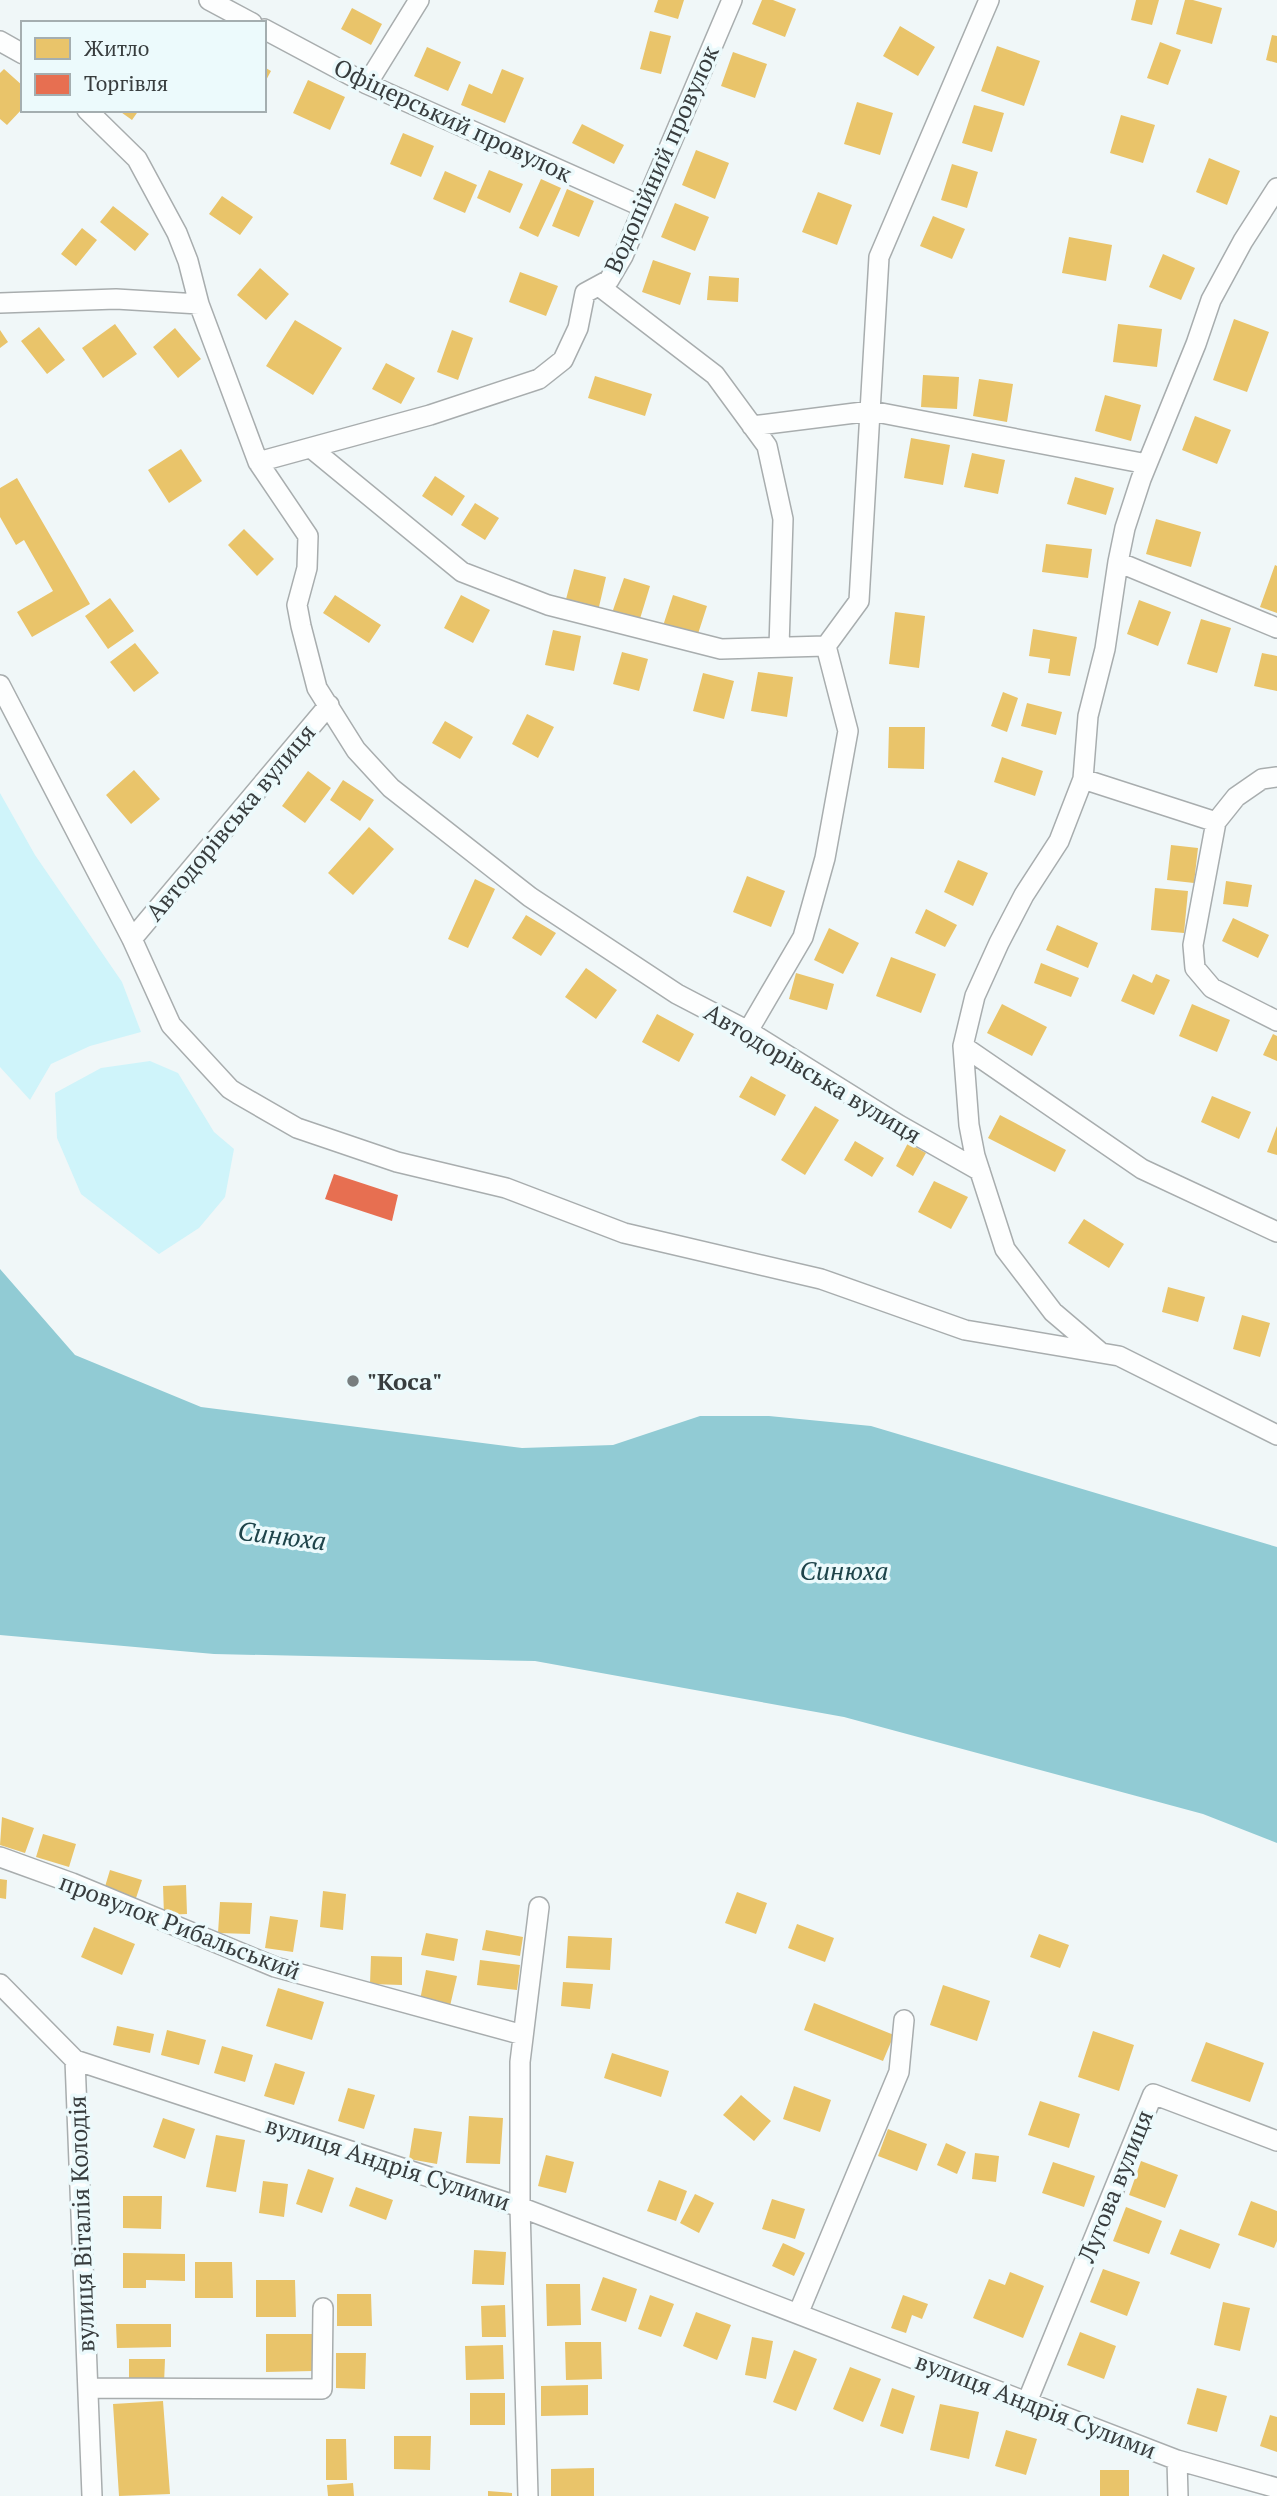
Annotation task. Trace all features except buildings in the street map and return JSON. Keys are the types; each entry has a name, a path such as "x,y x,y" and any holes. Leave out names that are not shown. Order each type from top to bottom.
{"street":[{"path":"209,0 248,21"},
{"path":"367,84 419,0"},
{"name":"Водопійний провулок","path":"258,462 430,415 539,379 564,360 578,328 585,293 609,280 732,0"},
{"path":"826,646 859,601 879,257 989,0"},
{"name":"Офіцерський провулок","path":"266,30 367,84 643,207"},
{"path":"0,41 21,53"},
{"name":"Автодорівська вулиця","path":"89,112 137,159 177,233 188,261 199,304 258,462 308,536 307,568 297,605 317,688 356,750 391,789 530,897 677,993 748,1031 899,1125 980,1171"},
{"path":"1101,1353 1053,1312 1005,1249 980,1171 969,1125 963,1046 975,996 1024,895 1059,841 1083,779 1088,716 1105,649 1118,562 1125,528 1147,464 1211,300 1243,241 1277,188"},
{"path":"599,286 715,375 767,446 783,519 779,647"},
{"path":"0,303 116,299 199,304"},
{"path":"752,426 871,411 1147,464"},
{"path":"311,448 462,572 548,605 722,649 826,646"},
{"path":"1118,562 1277,628"},
{"path":"748,1031 803,937 825,858 848,731 826,646"},
{"path":"0,685 132,939 171,1025 230,1089 297,1128 397,1161 506,1188 624,1233 821,1279 965,1329 1119,1356 1277,1435"},
{"name":"Автодорівська вулиця","path":"132,939 329,705"},
{"path":"1277,777 1262,779 1236,797 1216,822 1193,945 1195,968 1212,988 1277,1021"},
{"path":"1083,779 1216,822"},
{"path":"963,1046 1142,1169 1277,1232"},
{"name":"провулок Рибальський","path":"0,1857 72,1883 275,1967 523,2035"},
{"path":"528,2496 520,2207 520,2062 539,1907"},
{"name":"вулиця Андрія Сулими","path":"0,1984 75,2060 520,2207 1177,2460 1277,2488"},
{"path":"798,2314 899,2072 904,2020"},
{"name":"вулиця Віталія Колодія","path":"75,2060 92,2496"},
{"name":"Лугова вулиця","path":"1027,2402 1153,2094 1277,2141"},
{"name":"вулиця Віталія Колодія","path":"88,2388 322,2389 323,2308"},
{"path":"1177,2460 1178,2496"}],"shaded area":[{"path":"0,793 35,855 122,982 141,1032 90,1046 51,1064 30,1100 0,1067"},
{"path":"150,1061 178,1073 214,1132 234,1149 225,1197 199,1228 159,1254 81,1194 57,1138 55,1093 101,1068"}],"water":[{"name":"Синюха","path":"0,1269 75,1355 201,1407 522,1448 613,1445 700,1416 769,1416 871,1426 1277,1547 1277,1843 1203,1814 844,1717 535,1661 214,1654 0,1635"}],"place":[{"name":"\"Коса\"","path":"353,1381"}]}
